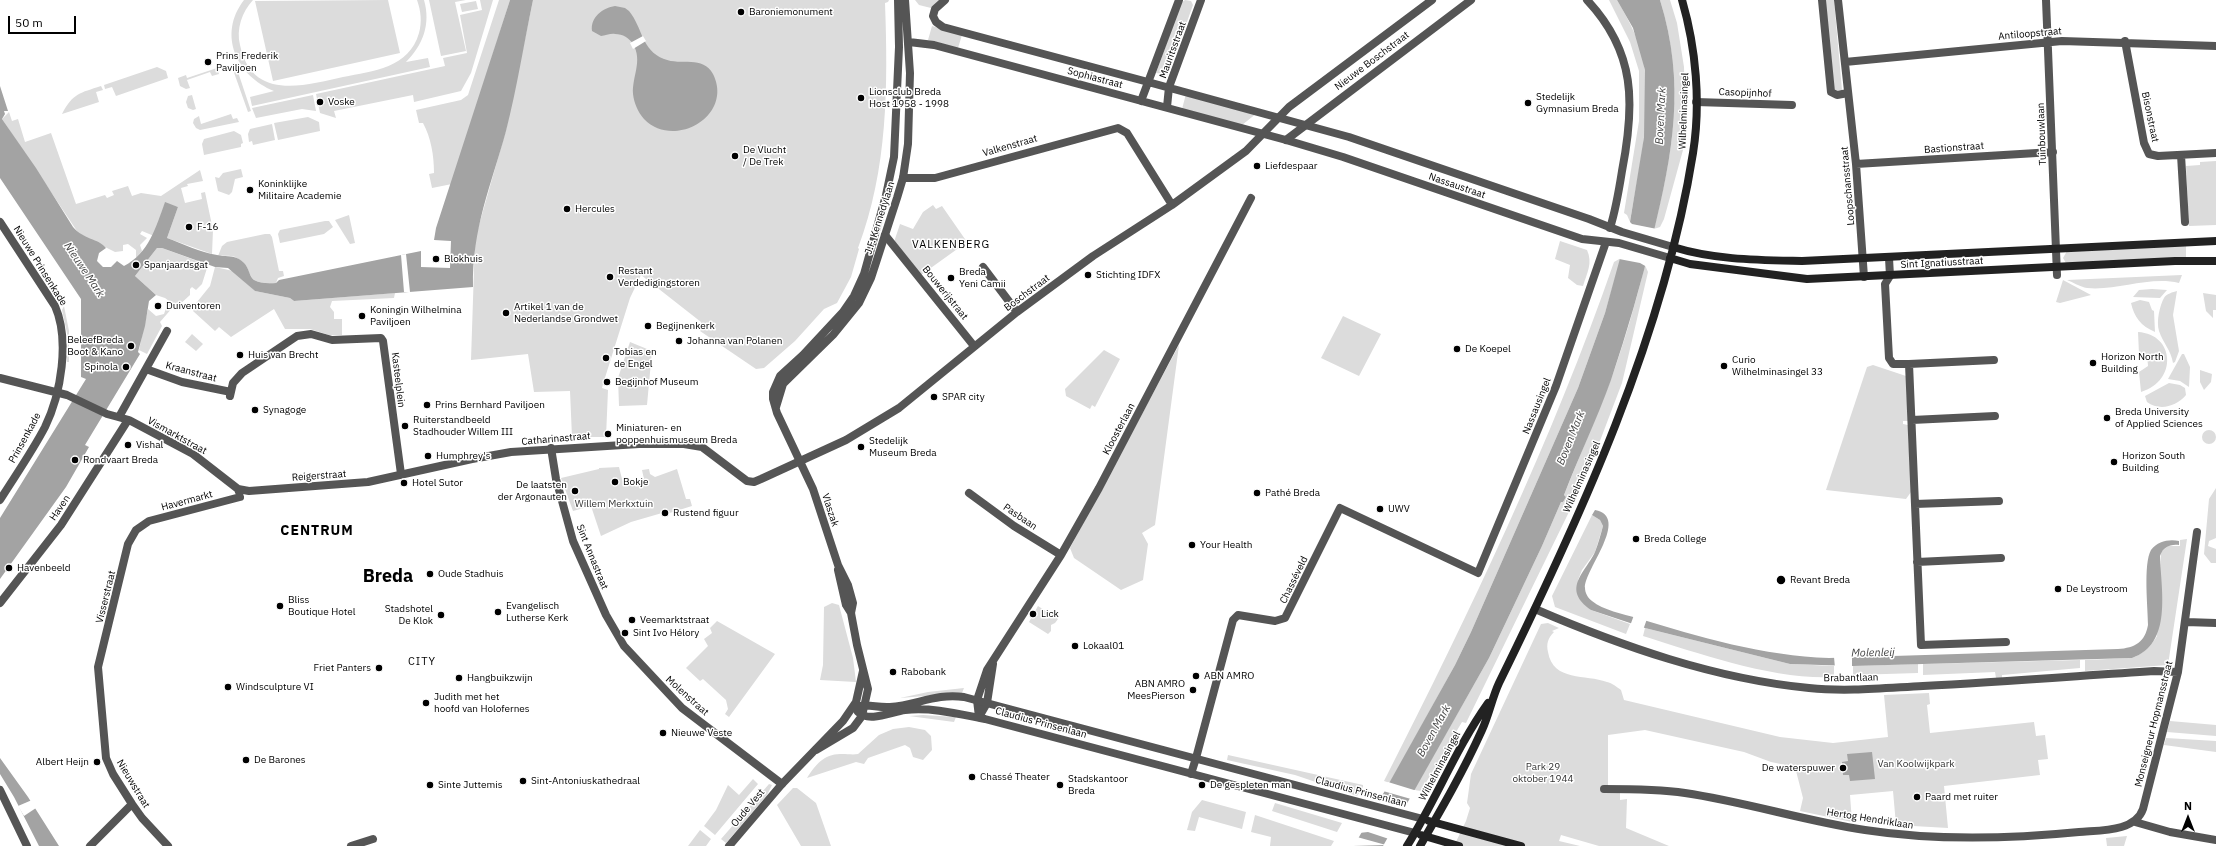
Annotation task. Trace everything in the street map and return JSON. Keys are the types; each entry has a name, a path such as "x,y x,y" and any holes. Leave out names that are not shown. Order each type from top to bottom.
{"main road":[{"name":"Wilhelminasingel","path":"1407,846 1474,724 1493,696 1535,609 1611,435 1631,382 1670,258 1694,152 1696,102 1693,43 1682,0"},
{"name":"Sint Ignatiusstraat","path":"1673,247 1697,253 1756,260 1864,259 2216,240"},
{"name":"Sint Ignatiusstraat","path":"1670,258 1690,264 1801,279 2057,271 2175,261 2216,261"},
{"name":"Wilhelminasingel","path":"1420,846 1483,728 1493,696"},
{"name":"Claudius Prinsenlaan","path":"1423,819 1521,846"},
{"name":"Claudius Prinsenlaan","path":"1415,833 1458,846"}],"street":[{"name":"J.F. Kennedylaan","path":"800,462 782,426 772,399 773,392 780,376 836,321 860,286 890,175 895,142 899,47 898,0"},
{"name":"J.F. Kennedylaan","path":"776,407 781,388 785,382 822,347 853,313 868,285 885,235 903,178 908,144 909,42 906,0"},
{"name":"Sophiastraat","path":"945,0 935,9 933,16 936,22 943,27 1291,121"},
{"name":"Mauritsstraat","path":"1141,101 1179,0"},
{"name":"Mauritsstraat","path":"1167,107 1169,87 1201,0"},
{"name":"Nieuwe Boschstraat","path":"1262,133 1278,117 1432,0"},
{"name":"Nieuwe Boschstraat","path":"1286,140 1305,124 1471,0"},
{"path":"1587,0 1603,19 1616,41 1624,59 1629,79 1628,140 1610,228"},
{"path":"1822,0 1831,92 1837,94 1848,93"},
{"name":"Loopschansstraat","path":"1838,0 1856,164 1864,259 1864,277"},
{"name":"Tuinbouwlaan","path":"2046,0 2057,271"},
{"name":"Antiloopstraat","path":"1845,62 2048,42 2125,41 2216,46"},
{"name":"Bisonstraat","path":"2125,41 2146,148 2152,155 2216,153"},
{"name":"Sophiastraat","path":"909,42 934,45 1274,136"},
{"name":"Casopijnhof","path":"1696,102 1792,105"},
{"name":"Nassaustraat","path":"1291,121 1349,137 1610,228 1673,247"},
{"name":"Valkenstraat","path":"890,175 903,178 935,178 1110,128 1121,128 1129,136 1172,205"},
{"name":"Boschstraat","path":"751,482 761,480 800,462 846,440 878,422 922,390 1017,312 1094,256 1172,205 1246,151 1262,133"},
{"name":"Nassaustraat","path":"1274,136 1343,157 1582,239 1619,243 1670,258"},
{"name":"Bastionstraat","path":"1856,164 2053,152"},
{"path":"2181,155 2185,222"},
{"name":"Kloosterlaan","path":"979,717 977,700 987,670 993,663 1061,555 1099,488 1251,198"},
{"name":"Nieuwe Prinsenkade","path":"0,222 33,271 58,313 63,344 61,367 56,392"},
{"name":"Bouwerijstraat","path":"885,235 974,346"},
{"name":"Nassausingel","path":"1478,573 1556,386 1606,242"},
{"path":"1889,258 1890,276 1885,284 1889,358 1893,364 1994,360"},
{"path":"983,267 1017,312"},
{"name":"Kraanstraat","path":"119,417 167,331"},
{"name":"Kasteelplein","path":"230,394 233,383 242,373 297,336 311,334 332,340 379,338 383,340 401,474"},
{"path":"1909,364 1920,645 2006,642"},
{"name":"Kraanstraat","path":"146,369 182,382 230,394"},
{"path":"0,378 56,392"},
{"name":"Vismarktstraat","path":"56,392 67,395 107,414 128,420 193,454 238,489"},
{"name":"Prinsenkade","path":"0,500 45,427 56,392"},
{"path":"1912,420 1995,416"},
{"name":"Haven","path":"0,603 57,530 128,420"},
{"name":"Catharinastraat","path":"401,474 472,459 551,448 632,444 692,445 707,450 744,479 751,482"},
{"name":"Sint Annastraat","path":"551,448 556,479 573,540 606,615 612,624"},
{"name":"Vlaszak","path":"800,462 813,489 838,565 840,583 846,605 851,612 868,689 866,704 862,716"},
{"name":"Reigerstraat","path":"238,489 249,491 353,484 401,474"},
{"name":"Havermarkt","path":"139,527 150,521 176,513 241,500 238,489"},
{"name":"Pasbaan","path":"969,493 1014,526 1061,555"},
{"path":"1915,504 1999,501"},
{"name":"Chasséveld","path":"1196,758 1233,620 1238,615 1275,621 1285,618 1340,508 1478,573"},
{"name":"Visserstraat","path":"98,675 98,668 128,544 139,527"},
{"name":"Monseigneur Hopmansstraat","path":"2135,822 2143,809 2178,672 2186,622 2197,532"},
{"path":"1917,562 2001,558"},
{"name":"Brabantlaan","path":"1535,609 1630,647 1747,678 1810,688 1840,689 1970,684 2154,670 2178,672"},
{"path":"2186,622 2216,623"},
{"name":"Molenstraat","path":"612,624 624,646 682,708 782,784"},
{"name":"Kloosterlaan","path":"979,717 987,703 993,663"},
{"name":"Vlaszak","path":"816,750 843,721 853,707 858,697 863,671"},
{"name":"Nieuwstraat","path":"98,675 106,758 113,774 132,804 142,818 168,846"},
{"name":"Claudius Prinsenlaan","path":"866,704 890,707 948,696 977,700 1423,819"},
{"path":"853,707 866,704"},
{"path":"816,750 853,728 862,716 853,707"},
{"name":"Claudius Prinsenlaan","path":"862,716 874,717 907,710 930,709 979,717 1415,833"},
{"name":"Oude Vest","path":"729,846 782,784 816,750"},
{"path":"1191,774 1196,758"},
{"name":"Hertog Hendriklaan","path":"1604,789 1646,789 1684,793 1863,830 1935,838 2005,838 2064,834 2114,828 2135,822"},
{"path":"0,790 27,846"},
{"path":"90,846 132,804"},
{"path":"2135,822 2170,832 2216,840"},
{"path":"351,846 373,839"}],"green space":[{"path":"244,0 253,0 243,15 239,27 240,45 246,63 256,75 267,82 296,86 312,84 378,70 398,61 407,54 414,45 419,33 421,16 417,0 424,0 427,17 426,26 417,49 406,62 428,58 430,67 252,106 250,97 274,91 261,84 250,75 241,65 235,53 232,40 232,27 236,13"},
{"path":"388,0 400,53 273,81 255,1"},
{"path":"429,0 466,0 455,2 466,51 441,56"},
{"path":"480,0 493,0 471,73 461,91 414,102 413,95 334,111 336,118 320,113 316,94 445,66 443,58 467,53 460,15 482,10"},
{"path":"499,0 510,0 452,184 432,188 429,174 434,173 432,147 423,123 419,123 416,110 461,100 468,95"},
{"path":"533,0 889,0 885,3 886,96 881,158 868,218 858,248 859,249 851,277 837,303 824,309 795,341 764,368 756,369 700,331 701,322 641,275 630,298 602,388 608,390 606,437 572,437 570,391 534,392 528,354 471,360 475,239 506,130"},
{"path":"915,0 940,0 931,8 919,5"},
{"path":"1185,0 1191,1 1193,5 1168,75 1156,73 1181,3"},
{"path":"1609,0 1617,0 1635,34 1645,70 1645,128 1630,222 1627,215 1624,213 1639,121 1639,71 1630,42"},
{"path":"1660,0 1670,0 1677,23 1684,67 1685,105 1683,150 1664,219 1660,227 1654,229 1667,171 1674,115 1672,59 1668,30"},
{"path":"1824,0 1834,0 1842,90 1836,90 1833,88"},
{"path":"476,1 478,9 462,12 460,4"},
{"path":"932,26 962,35 958,48 928,40"},
{"path":"236,66 251,111 248,112 232,67"},
{"path":"157,67 166,71 168,78 116,96 112,87 105,89 104,85"},
{"path":"217,68 219,74 212,76 210,72 187,80 190,88 186,89 180,86 178,78 186,75 187,78"},
{"path":"101,86 103,90 96,92 99,102 62,114 70,102 78,95"},
{"path":"1186,94 1257,113 1242,125 1182,109"},
{"path":"192,95 196,109 193,110 188,108 186,102 188,96"},
{"path":"313,95 316,111 302,109 256,118 252,108"},
{"path":"9,112 12,121 18,119 25,142 51,133 76,204 105,195 107,198 114,195 112,191 128,186 132,196 141,193 161,196 200,170 203,181 187,184 188,186 181,188 185,203 202,199 201,193 205,192 213,230 212,254 167,238 178,207 165,203 154,236 142,231 140,234 147,238 140,245 142,251 136,258 136,250 128,244 123,245 123,251 115,252 79,234 2,119"},
{"path":"231,114 233,119 237,118 239,122 200,130 196,128 193,123 194,119 199,116 201,124"},
{"path":"308,117 319,122 320,131 278,140 274,123"},
{"path":"272,124 275,140 253,145 252,141 249,142 248,134 250,129"},
{"path":"234,131 241,135 243,143 241,144 241,147 204,155 202,144 204,139"},
{"path":"2216,161 2216,225 2189,226 2186,166 2200,165 2200,162"},
{"path":"241,169 243,177 235,179 232,192 229,195 218,191 215,177 219,178 223,173"},
{"path":"933,205 936,209 942,206 967,242 921,275 894,242 900,224 913,229 923,212"},
{"path":"349,215 355,243 350,244 335,220"},
{"path":"329,221 333,227 324,234 280,243 278,234 280,230"},
{"path":"270,234 272,237 279,271 283,271 284,276 278,278 276,283 265,283 253,279 243,262 235,257 218,256 222,246 227,242"},
{"path":"1560,241 1587,250 1589,255 1589,264 1583,286 1577,285 1568,278 1570,265 1555,259"},
{"path":"2186,244 2186,259 2066,263 2063,258 2067,251"},
{"path":"157,248 162,248 208,265 202,284 196,290 192,287 190,289 190,295 177,307 165,298 156,295 135,276"},
{"path":"1621,258 1605,313 1578,388 1471,632 1455,665 1390,783 1384,781 1448,654 1508,525 1564,395 1614,262"},
{"path":"1645,265 1648,272 1622,383 1587,475 1466,723 1462,722 1421,791 1414,790 1489,658 1561,502 1563,502 1566,497 1564,495 1615,368"},
{"path":"215,267 233,271 255,291 290,298 294,301 395,293 394,298 332,301 330,307 334,312 334,319 342,319 342,335 329,335 310,329 285,329 274,309 231,337 219,327 215,331 193,311 193,307 210,286"},
{"path":"2182,275 2179,283 2156,281 2110,288 2087,288 2067,280"},
{"path":"2063,280 2091,295 2060,303 2056,302"},
{"path":"2139,290 2167,290 2160,298 2133,297"},
{"path":"2177,291 2173,315 2179,351 2175,362 2173,363 2171,354 2159,331 2158,318 2164,298 2168,294"},
{"path":"2203,293 2216,295 2216,310 2213,310 2213,318 2206,311"},
{"path":"2140,300 2149,302 2152,310 2154,311 2155,332 2142,324 2134,313 2131,303"},
{"path":"170,304 173,307 160,322 162,326 147,354 139,350 148,309 156,316 164,314 167,305"},
{"path":"64,306 69,331 69,362 67,362 68,338 62,310"},
{"path":"1343,316 1381,334 1359,376 1321,358"},
{"path":"2138,332 2150,335 2159,341 2165,349 2167,359 2166,369 2161,378 2153,386 2141,392 2139,372 2148,366 2148,364 2145,357 2139,354"},
{"path":"192,334 203,344 196,351 185,342"},
{"path":"630,342 652,351 647,405 619,406 618,378"},
{"path":"1179,345 1155,525 1142,533 1148,544 1143,580 1121,590 1074,558 1070,548"},
{"path":"1104,350 1120,359 1095,407 1092,405 1090,409 1066,396 1065,389"},
{"path":"2182,354 2184,354 2190,367 2189,387 2180,381 2168,379"},
{"path":"1873,365 1906,376 1908,421 1903,421 1903,424 1908,425 1911,492 1906,499 1826,490 1867,367"},
{"path":"2200,370 2212,374 2211,382 2204,390 2200,382"},
{"path":"2169,383 2180,385 2185,388 2186,395 2172,405 2162,407 2152,405 2147,402 2145,396"},
{"path":"2209,430 2214,432 2216,437 2214,442 2209,444 2204,442 2202,437 2204,432"},
{"name":"Willem Merkxtuin","path":"619,467 623,483 644,479 642,470 649,469 650,474 655,477 677,469 686,499 690,499 692,506 663,515 662,513 631,522 601,536 591,506 573,511 561,478 599,468"},
{"path":"2216,488 2216,538 2209,541 2208,546 2216,549 2216,563 2211,563 2204,554 2209,499"},
{"path":"1592,515 1600,520 1603,526 1595,552 1582,570 1578,580 1591,610 1630,624 1626,634 1555,607 1552,596"},
{"path":"2187,539 2168,665 2085,671 2085,660 2132,658 2143,652 2152,643 2157,636 2161,552 2168,546 2180,546 2180,540"},
{"path":"832,603 839,605 853,658 856,682 820,680 823,665 824,607"},
{"path":"1038,606 1058,619 1051,625 1051,631 1048,634 1029,622"},
{"path":"717,621 775,654 729,717 725,714 728,709 726,700 703,679 700,681 686,668 708,646 704,639 712,633 710,628"},
{"name":"Park 29 oktober 1944","path":"1548,623 1559,628 1552,631 1554,632 1547,644 1551,662 1556,668 1563,673 1611,683 1621,690 1624,700 1780,737 1833,743 1888,737 1884,695 1929,693 1930,704 1927,705 1930,733 2034,722 2036,736 2045,735 2048,759 2038,760 2040,775 1944,786 1948,828 1896,825 1893,791 1850,795 1852,822 1800,811 1803,798 1795,767 1771,762 1744,752 1645,730 1608,735 1608,791 1620,791 1620,800 1627,799 1626,828 1669,846 1599,846 1561,835 1559,841 1580,846 1454,846 1466,821 1470,808 1467,803 1471,774 1541,624"},
{"path":"1645,628 1790,664 1834,666 1834,677 1811,677 1787,674 1762,670 1713,658 1643,636"},
{"path":"2080,660 2080,668 2002,675 2002,678 1996,678 1995,672 1923,675 1923,664"},
{"path":"1918,664 1918,673 1853,675 1853,666"},
{"path":"964,688 962,693 900,698 928,692"},
{"path":"923,715 956,717 954,722 909,716"},
{"path":"2170,721 2216,725 2216,736 2167,732"},
{"path":"909,727 925,730 931,736 932,750 923,760 913,757 910,748 905,745 868,758 864,764 856,762 807,778 817,764 830,756 836,754 858,754 879,735 893,729"},
{"path":"2166,738 2216,741 2216,752 2164,745"},
{"path":"1228,755 1363,785 1363,787 1357,796 1295,775 1227,760"},
{"path":"753,779 758,784 715,835 704,826 716,810 728,785 739,795"},
{"path":"769,784 772,785 767,795 726,843 721,839"},
{"path":"793,788 797,788 816,803 831,846 801,846 777,805"},
{"path":"1202,800 1246,812 1242,829 1199,817 1195,831 1187,830 1192,812"},
{"path":"1275,803 1342,823 1337,832 1272,811"},
{"path":"1255,815 1334,841 1331,846 1270,846 1271,837 1251,832"},
{"path":"700,830 711,839 706,846 688,846"},
{"path":"2127,836 2124,846 2107,846 2106,838"}],"water":[{"name":"Nieuwe Mark","path":"510,0 533,0 510,115 479,226 473,287 294,301 290,298 255,291 228,268 215,267 162,248 157,248 135,276 156,295 149,301 145,326 138,352 140,354 85,445 89,447 66,487 0,579 0,518 86,379 81,377 81,299 0,178 0,86 8,111 4,111 5,114 2,119 36,168 73,227 82,234 99,242 106,248 99,253 97,261 103,267 111,267 117,261 124,266 133,261 140,254 146,247 155,230 165,202 178,207 167,238 204,252 239,259 244,263 253,279 258,282 276,283 279,280 421,251 421,267 450,268 451,241 434,240 436,228"},
{"name":"Boven Mark","path":"1617,0 1660,0 1668,31 1673,60 1674,89 1674,118 1671,146 1660,205 1639,290 1623,344 1606,395 1564,495 1566,497 1563,502 1561,502 1489,658 1383,846 1354,846 1455,665 1471,632 1578,388 1605,313 1630,222 1644,137 1645,70 1633,28"},
{"path":"615,6 625,8 629,11 647,44 656,55 671,61 698,63 709,68 713,74 717,89 715,103 708,115 698,124 685,129 670,131 656,128 644,119 635,104 633,94 637,56 633,44 628,38 621,35 612,34 601,36 592,31 595,17 602,11"},
{"path":"1595,510 1605,515 1608,523 1607,533 1603,545 1591,569 1585,588 1588,597 1597,604 1607,609 1684,632 1732,644 1780,654 1829,658 2118,649 2129,647 2142,640 2147,631 2147,565 2151,550 2160,543 2171,540 2179,541 2179,545 2167,547 2163,550 2160,556 2162,614 2159,629 2154,641 2145,651 2132,658 1853,666 1790,664 1645,628 1591,610 1582,602 1576,588 1581,574 1595,552 1603,526 1600,520 1592,515"},
{"path":"1872,752 1875,779 1850,781 1849,775 1843,775 1842,762 1848,761 1847,754"},
{"path":"0,758 28,797 59,846 39,846 14,797 0,774"}],"pier":[{"path":"643,36 646,41 633,49 630,43"},
{"path":"1628,220 1632,224 1657,229 1647,267 1640,263 1619,259"},
{"path":"406,254 410,292 404,292 401,255"},
{"path":"1634,615 1647,619 1643,630 1630,626"},
{"path":"1852,656 1852,668 1835,668 1834,657"},
{"path":"1388,782 1416,790 1411,799 1383,791"},
{"path":"1380,796 1385,800 1408,804 1389,839 1368,832 1359,833"},
{"path":"32,800 36,808 24,816 18,806"},
{"path":"1357,837 1386,845 1352,846"}],"place":[{"name":"Baroniemonument","path":"741,12"},
{"name":"Prins Frederik Paviljoen","path":"208,62"},
{"name":"Lionsclub Breda Host 1958 - 1998","path":"861,98"},
{"name":"Voske","path":"320,102"},
{"name":"Stedelijk Gymnasium Breda","path":"1528,103"},
{"name":"De Vlucht / De Trek","path":"735,156"},
{"name":"Liefdespaar","path":"1257,166"},
{"name":"Koninklijke Militaire Academie","path":"250,190"},
{"name":"Hercules","path":"567,209"},
{"name":"F-16","path":"189,227"},
{"name":"Blokhuis","path":"436,259"},
{"name":"Spanjaardsgat","path":"136,265"},
{"name":"Stichting IDFX","path":"1088,275"},
{"name":"Restant Verdedigingstoren","path":"610,277"},
{"name":"Breda Yeni Camii","path":"951,278"},
{"name":"Duiventoren","path":"158,306"},
{"name":"Artikel 1 van de Nederlandse Grondwet","path":"506,313"},
{"name":"Koningin Wilhelmina Paviljoen","path":"362,316"},
{"name":"Begijnenkerk","path":"648,326"},
{"name":"Johanna van Polanen","path":"679,341"},
{"name":"BeleefBreda Boot & Kano","path":"131,346"},
{"name":"De Koepel","path":"1457,349"},
{"name":"Huis van Brecht","path":"240,355"},
{"name":"Tobias en de Engel","path":"606,358"},
{"name":"Horizon North Building","path":"2093,363"},
{"name":"Curio Wilhelminasingel 33","path":"1724,366"},
{"name":"Spinola","path":"126,367"},
{"name":"Begijnhof Museum","path":"607,382"},
{"name":"SPAR city","path":"934,397"},
{"name":"Prins Bernhard Paviljoen","path":"427,405"},
{"name":"Synagoge","path":"255,410"},
{"name":"Breda University of Applied Sciences","path":"2107,418"},
{"name":"Ruiterstandbeeld Stadhouder Willem III","path":"405,426"},
{"name":"Miniaturen- en poppenhuismuseum Breda","path":"608,434"},
{"name":"Vishal","path":"128,445"},
{"name":"Stedelijk Museum Breda","path":"861,447"},
{"name":"Humphrey's","path":"428,456"},
{"name":"Rondvaart Breda","path":"75,460"},
{"name":"Horizon South Building","path":"2114,462"},
{"name":"Bokje","path":"615,482"},
{"name":"Hotel Sutor","path":"404,483"},
{"name":"De laatsten der Argonauten","path":"575,491"},
{"name":"Pathé Breda","path":"1257,493"},
{"name":"UWV","path":"1380,509"},
{"name":"Rustend figuur","path":"665,513"},
{"name":"Breda College","path":"1636,539"},
{"name":"Your Health","path":"1192,545"},
{"name":"Havenbeeld","path":"9,568"},
{"name":"Oude Stadhuis","path":"430,574"},
{"name":"Revant Breda","path":"1781,580"},
{"name":"De Leystroom","path":"2058,589"},
{"name":"Bliss Boutique Hotel","path":"280,606"},
{"name":"Evangelisch Lutherse Kerk","path":"498,612"},
{"name":"Lick","path":"1033,614"},
{"name":"Stadshotel De Klok","path":"441,615"},
{"name":"Veemarktstraat","path":"632,620"},
{"name":"Sint Ivo Hélory","path":"625,633"},
{"name":"Lokaal01","path":"1075,646"},
{"name":"Friet Panters","path":"379,668"},
{"name":"Rabobank","path":"893,672"},
{"name":"ABN AMRO","path":"1196,676"},
{"name":"Hangbuikzwijn","path":"459,678"},
{"name":"Windsculpture VI","path":"228,687"},
{"name":"ABN AMRO MeesPierson","path":"1193,690"},
{"name":"Judith met het hoofd van Holofernes","path":"426,703"},
{"name":"Nieuwe Veste","path":"663,733"},
{"name":"De Barones","path":"246,760"},
{"name":"Albert Heijn","path":"97,762"},
{"name":"De waterspuwer","path":"1843,768"},
{"name":"Chassé Theater","path":"972,777"},
{"name":"Sint-Antoniuskathedraal","path":"523,781"},
{"name":"Sinte Juttemis","path":"430,785"},
{"name":"Stadskantoor Breda","path":"1060,785"},
{"name":"De gespleten man","path":"1202,785"},
{"name":"Paard met ruiter","path":"1917,797"}],"district":[{"name":"VALKENBERG","path":"951,245"},
{"name":"CENTRUM","path":"317,531"},
{"name":"Breda","path":"388,577"},
{"name":"CITY","path":"422,662"}],"water label":[{"name":"Molenleij","path":"1873,653"}],"park label":[{"name":"Van Koolwijkpark","path":"1916,764"}]}
